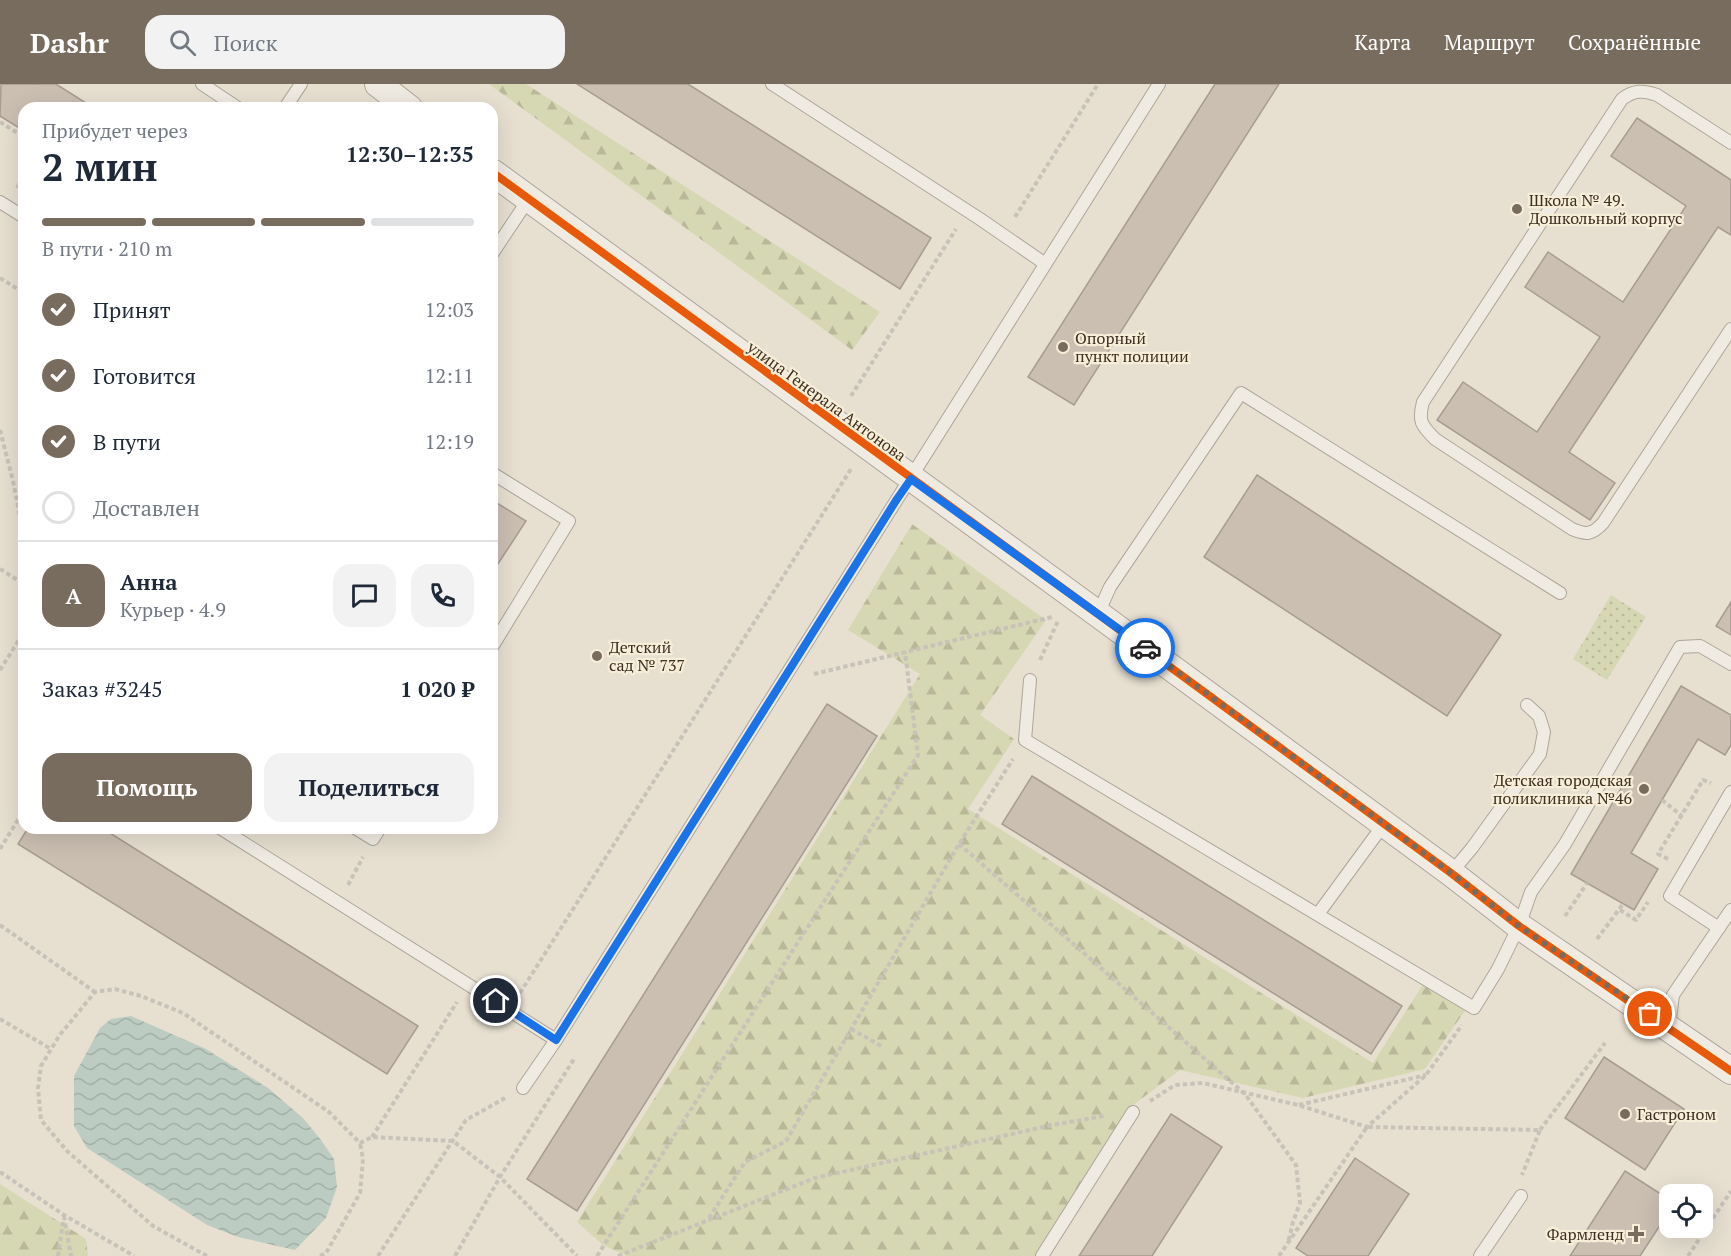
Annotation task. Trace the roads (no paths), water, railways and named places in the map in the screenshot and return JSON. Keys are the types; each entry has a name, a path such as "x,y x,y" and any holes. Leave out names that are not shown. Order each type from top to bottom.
{"street":[{"path":"378,84 401,102"},
{"name":"улица Генерала Антонова","path":"498,177 1451,873 1519,926 1731,1071"}],"lane":[{"path":"202,84 229,102"},
{"path":"289,102 301,84"},
{"path":"772,84 1044,263"},
{"path":"524,1088 1159,84"},
{"path":"1731,143 1657,95 1645,90 1630,93 1622,99 1423,402 1419,416 1423,427 1435,439 1572,529 1585,534 1595,532 1731,329"},
{"path":"498,245 528,200"},
{"path":"0,202 18,213"},
{"path":"1098,614 1110,587 1241,393 1560,593"},
{"path":"498,477 569,521 498,637"},
{"path":"1030,680 1025,740 1474,1008 1498,969 1519,926 1531,891 1565,844 1680,647 1700,646 1731,664"},
{"path":"1451,873 1472,848 1540,754 1544,732 1539,716 1527,705"},
{"path":"1719,928 1670,896 1731,792"},
{"path":"1318,914 1384,824"},
{"path":"230,834 556,1040"},
{"path":"365,834 373,839 376,834"},
{"path":"1669,1027 1673,995 1731,910"},
{"path":"1042,1256 1133,1112"},
{"path":"1480,1256 1521,1196"}],"water":[{"path":"131,1016 206,1049 268,1088 303,1118 321,1140 334,1159 337,1187 326,1218 295,1250 238,1237 207,1225 87,1148 74,1126 74,1076 100,1028 111,1019"}],"place":[{"name":"Школа № 49. Дошкольный корпус","path":"1517,209"},
{"name":"Опорный пункт полиции","path":"1063,347"},
{"name":"Детский сад № 737","path":"597,656"},
{"name":"Детская городская поликлиника №46","path":"1644,789"},
{"name":"Гастроном","path":"1625,1114"},
{"name":"Фармленд","path":"1636,1234"}]}
